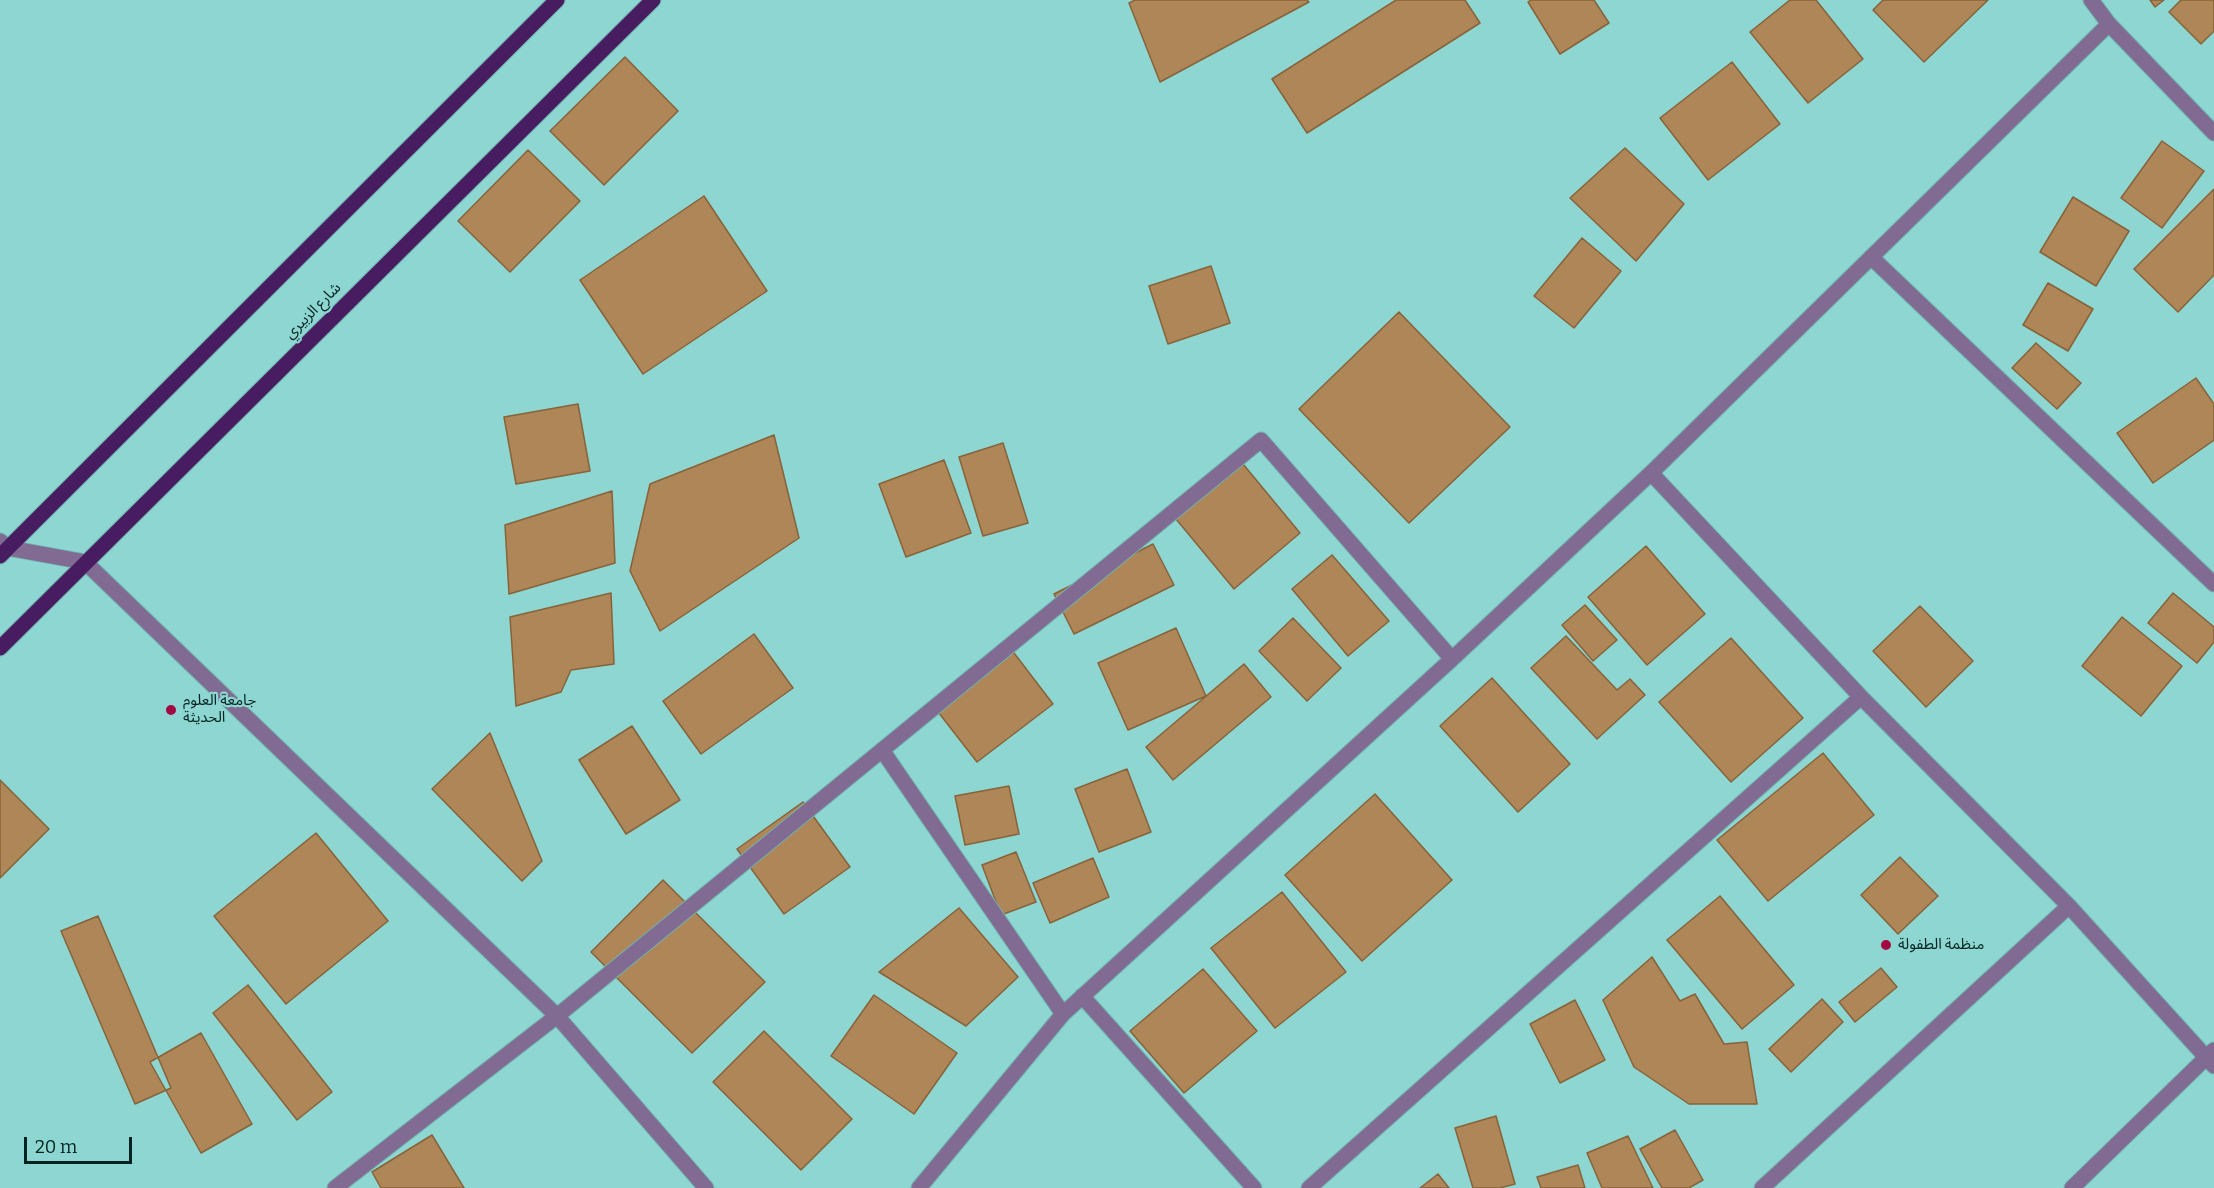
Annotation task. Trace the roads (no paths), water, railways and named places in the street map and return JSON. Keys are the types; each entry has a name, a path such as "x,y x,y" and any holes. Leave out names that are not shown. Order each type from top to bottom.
{"main road":[{"path":"3,548 557,0"},
{"name":"شارع الزبيري","path":"0,648 653,0"}],"street":[{"path":"2091,0 2109,24 2214,133"},
{"path":"919,1188 1063,1014 1452,659 1651,472 2109,24"},
{"path":"1871,257 2214,585"},
{"path":"335,1188 557,1016 1261,440 1452,659"},
{"path":"1651,472 1861,697 2069,906 2211,1058 2072,1188"},
{"path":"3,548 85,562 557,1016 706,1188"},
{"path":"1309,1188 1861,697"},
{"path":"882,750 1063,1014"},
{"path":"1762,1188 2069,906"},
{"path":"1082,996 1254,1188"}],"place":[{"name":"جامعة العلوم الحديثة","path":"171,710"},
{"name":"منظمة الطفولة","path":"1886,945"}]}
